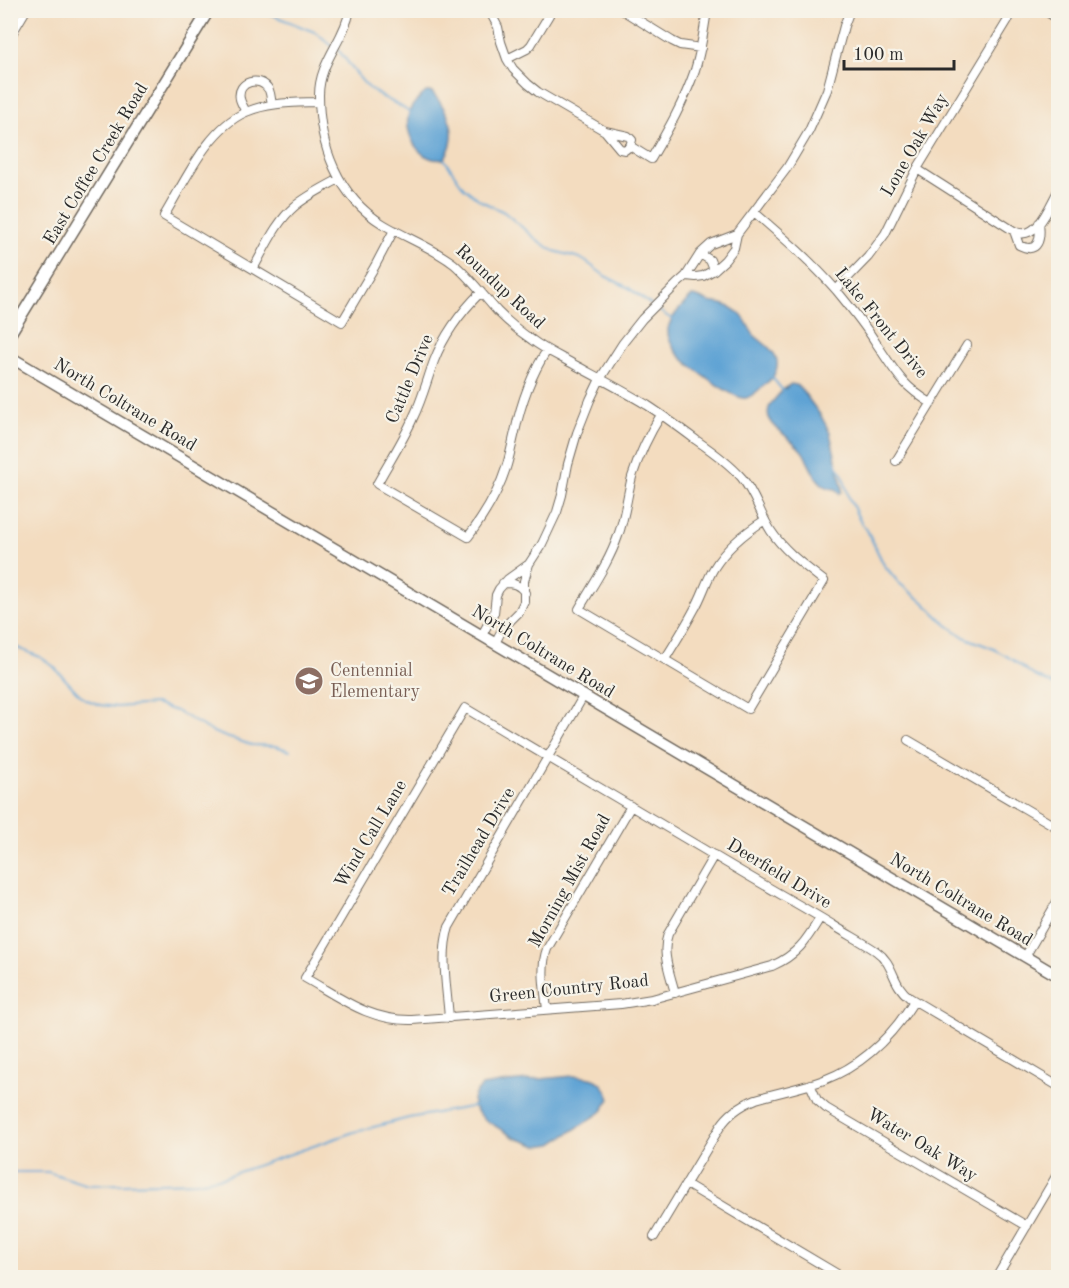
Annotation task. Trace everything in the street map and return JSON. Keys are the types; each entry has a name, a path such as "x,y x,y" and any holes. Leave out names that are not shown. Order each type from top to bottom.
{"street":[{"path":"10,37 26,10"},
{"name":"East Coffee Creek Road","path":"10,334 209,10"},
{"name":"Roundup Road","path":"350,10 342,32 325,65 319,102 323,138 332,165 349,193 382,224 439,253 463,272 512,324 532,341 635,398 714,452 734,469 751,491 772,533 790,554 824,581 748,709 665,659"},
{"path":"489,10 498,27 507,59 513,69 528,84 605,131 620,149 625,150 630,146 651,159 676,116 686,92 701,48 707,10"},
{"path":"507,59 531,45 552,10"},
{"path":"622,10 680,45 701,48"},
{"path":"495,643 503,628 522,608 525,593 524,581 529,564 545,539 557,512 574,440 600,379 623,343 642,319 686,276 700,254 711,244 736,234 787,168 809,131 832,75 850,10"},
{"name":"Lone Oak Way","path":"836,290 857,270 881,240 916,170 1014,10"},
{"path":"1044,10 1059,19"},
{"path":"246,112 239,98 247,82 262,83 267,87 272,105"},
{"path":"319,102 272,105 246,112 220,130 207,144 164,216 342,322 394,230"},
{"path":"916,170 1022,234 1033,231 1059,191"},
{"path":"253,269 288,213 302,200 339,178"},
{"name":"Lake Front Drive","path":"754,212 807,259 836,290 876,341 906,386 931,403"},
{"path":"1014,231 1019,245 1030,248 1041,238 1039,223"},
{"path":"686,276 703,276 714,270 734,248 736,234"},
{"path":"700,254 710,260 714,270"},
{"name":"Cattle Drive","path":"481,292 459,316 441,346 414,417 376,484 468,537 486,511 501,483 521,407 538,364 547,350"},
{"path":"896,461 967,345"},
{"name":"North Coltrane Road","path":"10,357 1059,976"},
{"path":"661,415 638,460 619,535 579,609 665,659 694,611 714,568 747,531 765,520"},
{"path":"1059,522 1057,537 1059,550"},
{"path":"482,635 494,613 496,595 503,583 529,564"},
{"path":"503,583 516,584 525,593"},
{"name":"Trailhead Drive","path":"449,1018 445,951 449,927 584,695"},
{"name":"Deerfield Drive","path":"465,708 876,951 889,963 900,989 914,1001 1059,1086"},
{"name":"Wind Call Lane","path":"305,978 465,708"},
{"path":"908,740 1059,828"},
{"name":"Morning Mist Road","path":"547,1010 543,966 547,949 631,806"},
{"path":"675,993 666,958 666,938 714,855"},
{"path":"1025,957 1059,900"},
{"name":"Green Country Road","path":"305,978 364,1011 382,1018 400,1021 628,1003 755,972 784,961 802,945 820,918"},
{"path":"654,1237 720,1126 731,1113 756,1099 824,1080 846,1070 871,1053 894,1029 914,1001"},
{"name":"Water Oak Way","path":"810,1084 818,1100 826,1108 1027,1226"},
{"path":"996,1278 1059,1173"},
{"path":"686,1184 844,1278"}],"water":[{"path":"426,92 432,92 451,124 452,141 444,159 434,159 424,155 414,144 409,131 410,110"},
{"path":"692,296 725,305 735,311 744,318 754,335 776,356 777,368 774,375 749,397 732,394 711,381 683,359 672,346 668,336 671,320"},
{"path":"791,384 802,390 830,433 842,486 840,494 836,489 824,486 820,482 799,447 777,429 768,416 769,408 774,400"},
{"path":"573,1076 596,1080 604,1087 610,1099 597,1115 552,1144 538,1146 515,1138 487,1121 474,1107 473,1099 482,1086"}],"waterway":[{"path":"260,10 317,33 332,46"},
{"path":"337,49 367,86 410,113"},
{"path":"444,159 464,188 481,201 504,212 554,251 580,258 605,276 629,288 651,305"},
{"path":"655,308 673,320"},
{"path":"771,376 784,392"},
{"path":"835,461 860,521 867,530 884,565 899,583 964,637 994,649 1033,675 1058,687"},
{"path":"10,648 15,647 40,657 53,666 85,699 100,705 117,707 154,704 176,711 226,737 252,745 276,746 290,751"},
{"path":"10,1172 48,1172 88,1185 196,1182 224,1177 354,1132 409,1118 475,1106"}],"place":[{"name":"Centennial Elementary","path":"309,681"}]}
